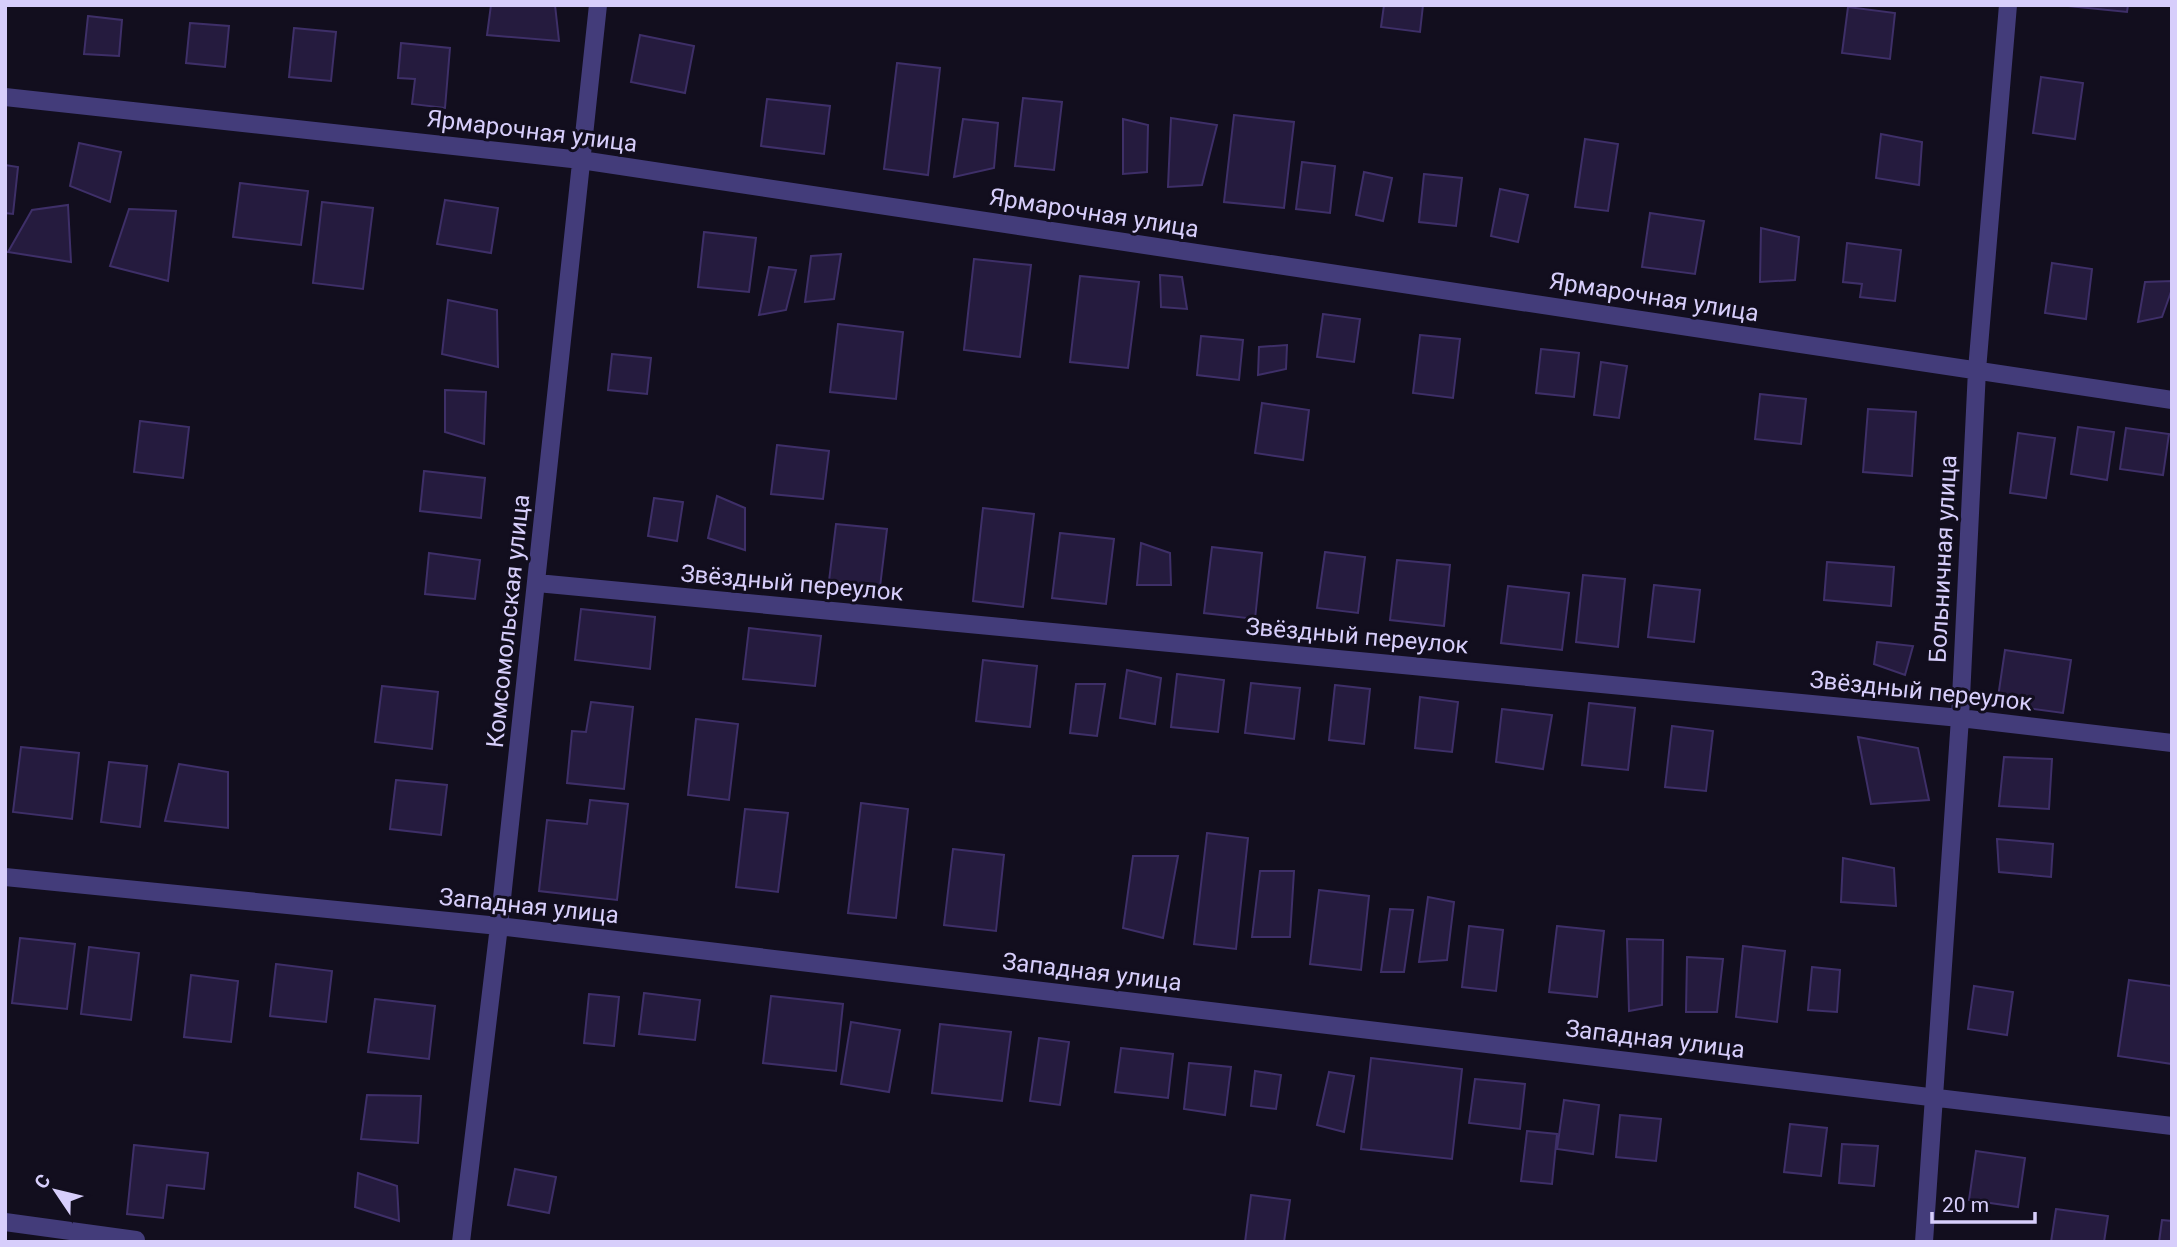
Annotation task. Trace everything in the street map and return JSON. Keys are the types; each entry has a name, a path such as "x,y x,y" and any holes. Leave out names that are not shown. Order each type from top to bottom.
{"street":[{"name":"Комсомольская улица","path":"461,1242 537,583 598,5"},
{"name":"Больничная улица","path":"1924,1242 1960,718 1977,370 2008,5"},
{"name":"Ярмарочная улица","path":"5,97 582,160 2172,400"},
{"name":"Звёздный переулок","path":"537,583 1960,718 2172,743"},
{"name":"Западная улица","path":"5,877 499,926 2172,1126"},
{"path":"5,1222 136,1240"}],"building":[{"path":"491,5 555,5 559,41 487,35"},
{"path":"1384,5 1423,5 1420,32 1381,27"},
{"path":"2058,5 2128,5 2127,12"},
{"path":"1848,7 1895,13 1890,59 1842,53"},
{"path":"88,16 122,20 119,56 84,54"},
{"path":"190,23 229,26 225,67 186,63"},
{"path":"294,28 336,32 331,81 289,77"},
{"path":"640,35 694,46 685,93 631,82"},
{"path":"401,43 450,48 445,108 412,104 415,79 398,78"},
{"path":"897,63 940,68 928,175 884,169"},
{"path":"2041,77 2083,83 2075,139 2033,133"},
{"path":"1023,98 1062,102 1054,170 1015,166"},
{"path":"767,99 830,106 824,154 761,146"},
{"path":"1234,115 1294,122 1284,208 1224,202"},
{"path":"1171,118 1217,125 1202,185 1168,187"},
{"path":"963,119 998,123 994,168 954,177"},
{"path":"1123,119 1148,125 1147,172 1123,174"},
{"path":"1881,134 1922,142 1919,185 1876,178"},
{"path":"1585,139 1618,144 1608,211 1575,207"},
{"path":"79,143 121,152 110,202 70,186"},
{"path":"1302,162 1335,166 1330,213 1296,209"},
{"path":"5,165 18,167 13,214 5,213"},
{"path":"1364,172 1392,178 1383,221 1356,215"},
{"path":"1424,174 1462,178 1456,226 1419,222"},
{"path":"240,183 308,191 301,245 233,237"},
{"path":"1500,189 1528,195 1518,242 1491,236"},
{"path":"445,200 498,208 491,253 437,244"},
{"path":"322,202 373,208 363,289 313,283"},
{"path":"68,205 71,262 8,252 32,210"},
{"path":"129,209 176,211 168,281 110,266"},
{"path":"1650,213 1704,221 1695,274 1642,267"},
{"path":"1761,228 1799,237 1795,280 1760,282"},
{"path":"704,232 756,238 749,292 698,287"},
{"path":"1847,243 1901,250 1895,301 1860,297 1862,284 1843,282"},
{"path":"841,254 834,299 805,302 811,256"},
{"path":"974,259 1031,265 1020,357 964,350"},
{"path":"2052,263 2092,269 2086,319 2045,313"},
{"path":"769,267 796,270 786,310 759,315"},
{"path":"1160,275 1182,277 1187,309 1161,307"},
{"path":"1080,276 1139,282 1128,368 1070,362"},
{"path":"2172,281 2172,289 2162,317 2138,322 2145,282"},
{"path":"448,300 497,310 498,367 442,354"},
{"path":"1323,314 1360,319 1354,362 1317,357"},
{"path":"838,324 903,332 896,399 830,392"},
{"path":"1420,335 1460,339 1453,398 1413,393"},
{"path":"1201,336 1243,340 1239,380 1197,375"},
{"path":"1287,345 1286,369 1258,375 1259,347"},
{"path":"1541,349 1579,353 1574,397 1536,393"},
{"path":"612,354 651,358 647,394 608,390"},
{"path":"1601,362 1627,366 1619,418 1594,415"},
{"path":"445,390 486,392 484,444 445,432"},
{"path":"1760,394 1806,399 1801,444 1755,439"},
{"path":"1262,403 1309,410 1303,460 1255,453"},
{"path":"1868,409 1916,412 1912,476 1863,472"},
{"path":"140,421 189,427 183,478 134,472"},
{"path":"2078,427 2114,432 2107,480 2071,474"},
{"path":"2126,428 2169,434 2163,475 2120,469"},
{"path":"2018,433 2055,438 2046,498 2010,493"},
{"path":"777,445 829,451 823,499 771,494"},
{"path":"424,471 485,478 481,518 420,511"},
{"path":"717,496 745,508 745,550 708,538"},
{"path":"654,498 683,502 677,541 648,536"},
{"path":"983,508 1034,514 1023,607 973,601"},
{"path":"836,524 887,529 880,587 829,581"},
{"path":"1060,533 1114,539 1106,604 1052,598"},
{"path":"1141,543 1170,553 1171,585 1137,585"},
{"path":"1212,547 1262,553 1255,619 1204,613"},
{"path":"1325,552 1365,557 1358,613 1317,608"},
{"path":"429,553 480,560 475,599 425,594"},
{"path":"1397,560 1450,565 1444,626 1390,620"},
{"path":"1827,562 1894,567 1891,606 1824,600"},
{"path":"1583,575 1625,579 1618,647 1576,642"},
{"path":"1654,585 1700,590 1694,642 1648,637"},
{"path":"1508,586 1569,593 1562,650 1501,643"},
{"path":"581,609 655,617 650,669 575,660"},
{"path":"749,628 821,636 815,686 743,679"},
{"path":"1877,642 1913,646 1905,675 1874,664"},
{"path":"2005,650 2071,660 2063,713 1997,704"},
{"path":"983,660 1037,666 1030,727 976,721"},
{"path":"1127,670 1161,678 1155,724 1120,718"},
{"path":"1177,674 1224,680 1218,732 1171,727"},
{"path":"1251,683 1300,688 1294,739 1245,733"},
{"path":"1076,684 1105,684 1097,736 1070,733"},
{"path":"1335,685 1370,689 1364,744 1329,740"},
{"path":"382,686 438,692 432,749 375,742"},
{"path":"1420,697 1458,702 1452,752 1415,748"},
{"path":"591,702 633,707 624,789 567,783 572,731 586,732"},
{"path":"1589,703 1635,708 1628,770 1582,765"},
{"path":"1502,709 1552,715 1543,769 1496,762"},
{"path":"696,719 738,724 729,800 688,795"},
{"path":"1672,726 1713,731 1706,791 1665,787"},
{"path":"1858,737 1918,748 1929,800 1871,804"},
{"path":"21,747 79,753 72,819 13,812"},
{"path":"2004,757 2052,759 2049,809 1999,806"},
{"path":"109,762 147,766 140,827 101,822"},
{"path":"179,764 228,772 228,828 165,821"},
{"path":"396,780 447,785 441,835 390,829"},
{"path":"590,800 628,804 617,900 539,891 547,820 587,824"},
{"path":"861,803 908,809 896,918 848,913"},
{"path":"745,809 788,813 778,892 736,887"},
{"path":"1207,833 1248,838 1236,949 1194,944"},
{"path":"1997,839 2053,844 2051,877 1999,872"},
{"path":"953,849 1004,855 996,931 944,925"},
{"path":"1133,856 1178,856 1163,938 1123,928"},
{"path":"1843,858 1894,868 1896,906 1841,902"},
{"path":"1260,871 1294,871 1290,937 1252,937"},
{"path":"1319,890 1369,896 1361,970 1310,964"},
{"path":"1428,897 1454,902 1447,960 1419,962"},
{"path":"1390,909 1413,910 1404,972 1381,972"},
{"path":"1469,926 1503,930 1496,991 1462,987"},
{"path":"1557,926 1604,931 1597,997 1549,992"},
{"path":"20,938 75,944 67,1009 12,1003"},
{"path":"1627,939 1663,940 1662,1005 1629,1011"},
{"path":"1743,946 1785,951 1777,1022 1736,1017"},
{"path":"89,947 139,953 131,1020 81,1014"},
{"path":"1687,957 1723,959 1717,1012 1686,1012"},
{"path":"276,964 332,971 326,1022 270,1016"},
{"path":"1812,967 1840,970 1837,1012 1808,1010"},
{"path":"191,975 238,981 231,1042 184,1037"},
{"path":"2129,980 2172,986 2172,1064 2118,1056"},
{"path":"1974,986 2013,992 2007,1035 1968,1029"},
{"path":"644,993 700,1000 695,1040 639,1034"},
{"path":"589,994 619,997 614,1046 584,1043"},
{"path":"771,996 843,1004 836,1071 763,1063"},
{"path":"375,999 435,1006 429,1059 368,1052"},
{"path":"851,1022 900,1030 889,1092 841,1084"},
{"path":"940,1024 1011,1032 1002,1101 932,1093"},
{"path":"1039,1038 1069,1042 1060,1105 1030,1101"},
{"path":"1121,1048 1173,1054 1168,1098 1115,1092"},
{"path":"1371,1058 1462,1069 1452,1159 1361,1149"},
{"path":"1189,1063 1231,1067 1225,1115 1184,1109"},
{"path":"1255,1071 1281,1075 1276,1109 1251,1106"},
{"path":"1329,1072 1354,1076 1344,1132 1317,1125"},
{"path":"1475,1079 1525,1084 1520,1129 1469,1123"},
{"path":"367,1095 421,1096 418,1143 361,1139"},
{"path":"1564,1100 1599,1105 1593,1154 1557,1149"},
{"path":"1620,1115 1661,1119 1656,1161 1616,1157"},
{"path":"1790,1124 1827,1128 1821,1176 1784,1172"},
{"path":"1527,1131 1557,1134 1552,1184 1521,1181"},
{"path":"1842,1144 1878,1146 1874,1186 1839,1183"},
{"path":"134,1145 208,1153 204,1189 167,1185 163,1218 127,1214"},
{"path":"1976,1151 2025,1158 2018,1207 1969,1200"},
{"path":"515,1169 556,1177 549,1213 508,1205"},
{"path":"358,1173 397,1186 399,1221 355,1207"},
{"path":"1251,1195 1290,1200 1284,1242 1245,1242"},
{"path":"2056,1209 2108,1216 2104,1242 2051,1242"},
{"path":"2162,1220 2172,1221 2172,1242 2159,1242"}]}
